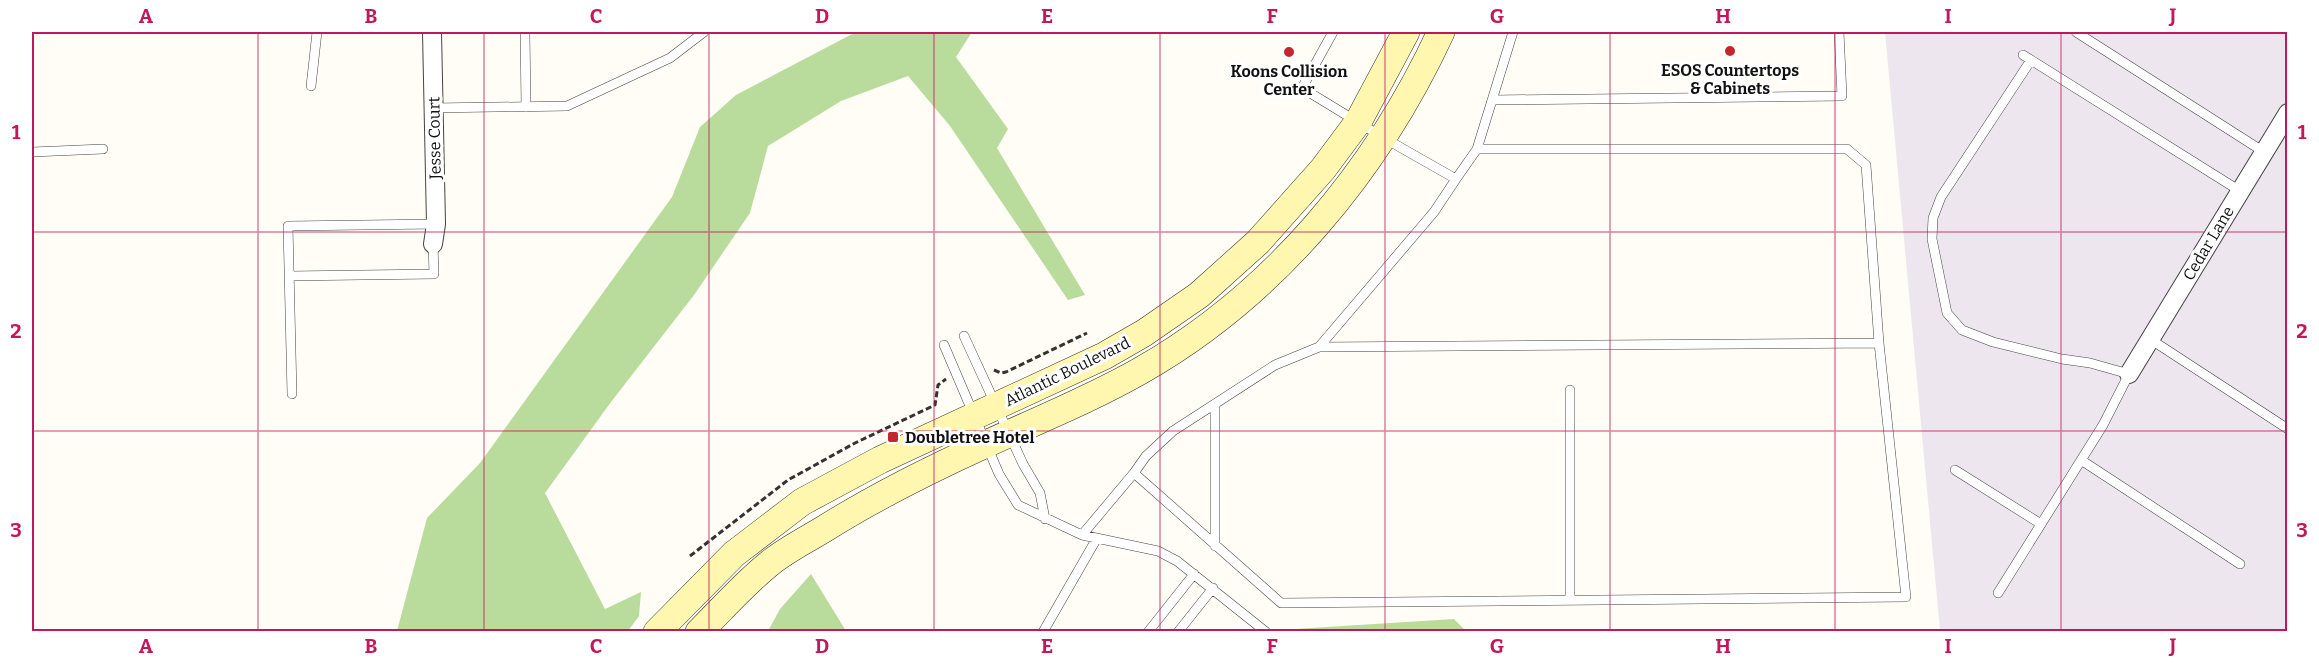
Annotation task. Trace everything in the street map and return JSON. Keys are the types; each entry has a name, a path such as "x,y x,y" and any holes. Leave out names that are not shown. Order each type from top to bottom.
{"main road":[{"name":"Atlantic Boulevard","path":"657,632 734,554 802,502 880,460 1104,356 1144,333 1198,295 1258,242 1291,208 1359,122 1406,32"},
{"name":"Atlantic Boulevard","path":"699,632 770,562 915,478 1098,394 1142,370 1181,345 1232,307 1292,252 1333,205 1383,138 1407,98 1440,32"}],"street":[{"name":"Jesse Court","path":"432,32 436,224 433,244"},
{"name":"Cedar Lane","path":"2129,374 2288,113"}],"lane":[{"path":"311,86 317,32"},
{"path":"525,32 526,106"},
{"path":"433,108 567,106 670,58 704,32"},
{"path":"1334,32 1302,88 1383,138 1456,178"},
{"path":"1318,347 1434,212 1477,149 1514,32"},
{"path":"1493,100 1842,96 1839,32"},
{"path":"2076,32 2264,152"},
{"path":"1998,593 2103,425 2129,374 1993,342 1962,330 1947,313 1932,239 1933,218 1941,197 2027,58 2240,191"},
{"path":"32,152 104,149"},
{"path":"1134,474 1281,603 1906,597 1879,343 1866,165 1846,149 1477,149"},
{"path":"292,394 288,226 436,224"},
{"path":"289,276 434,274 433,244"},
{"path":"964,336 986,412 999,439 999,474 1018,505 1082,535 1158,551 1177,561 1266,632"},
{"path":"2150,339 2288,429"},
{"path":"1082,535 1134,474 1146,456 1173,431 1275,365 1318,347 1879,343"},
{"path":"944,345 986,412 999,439 1023,464 1040,492 1045,519"},
{"path":"1570,390 1570,600"},
{"path":"1215,405 1215,546"},
{"path":"2081,460 2240,564"},
{"path":"1955,470 2042,524"},
{"path":"1043,632 1097,538"},
{"path":"1148,632 1194,574"},
{"path":"1178,632 1213,588"}],"path":[{"path":"989,365 996,372 1006,372 1087,333"}],"shaded area":[{"path":"1885,32 2287,32 2287,631 1940,631"}],"green space":[{"path":"856,32 972,32 956,57 1008,129 997,148 1085,295 1068,300 950,126 908,76 841,101 768,146 750,213 694,295 611,402 545,493 605,609 641,592 639,616 628,631 397,631 427,518 480,463 672,197 700,127 736,95"},
{"path":"811,574 846,631 768,631 780,609"},
{"path":"1454,619 1466,631 1298,632 1295,629"}],"place":[{"name":"ESOS Countertops & Cabinets","path":"1730,51"},
{"name":"Koons Collision Center","path":"1289,52"},
{"name":"Doubletree Hotel","path":"893,437"}]}
